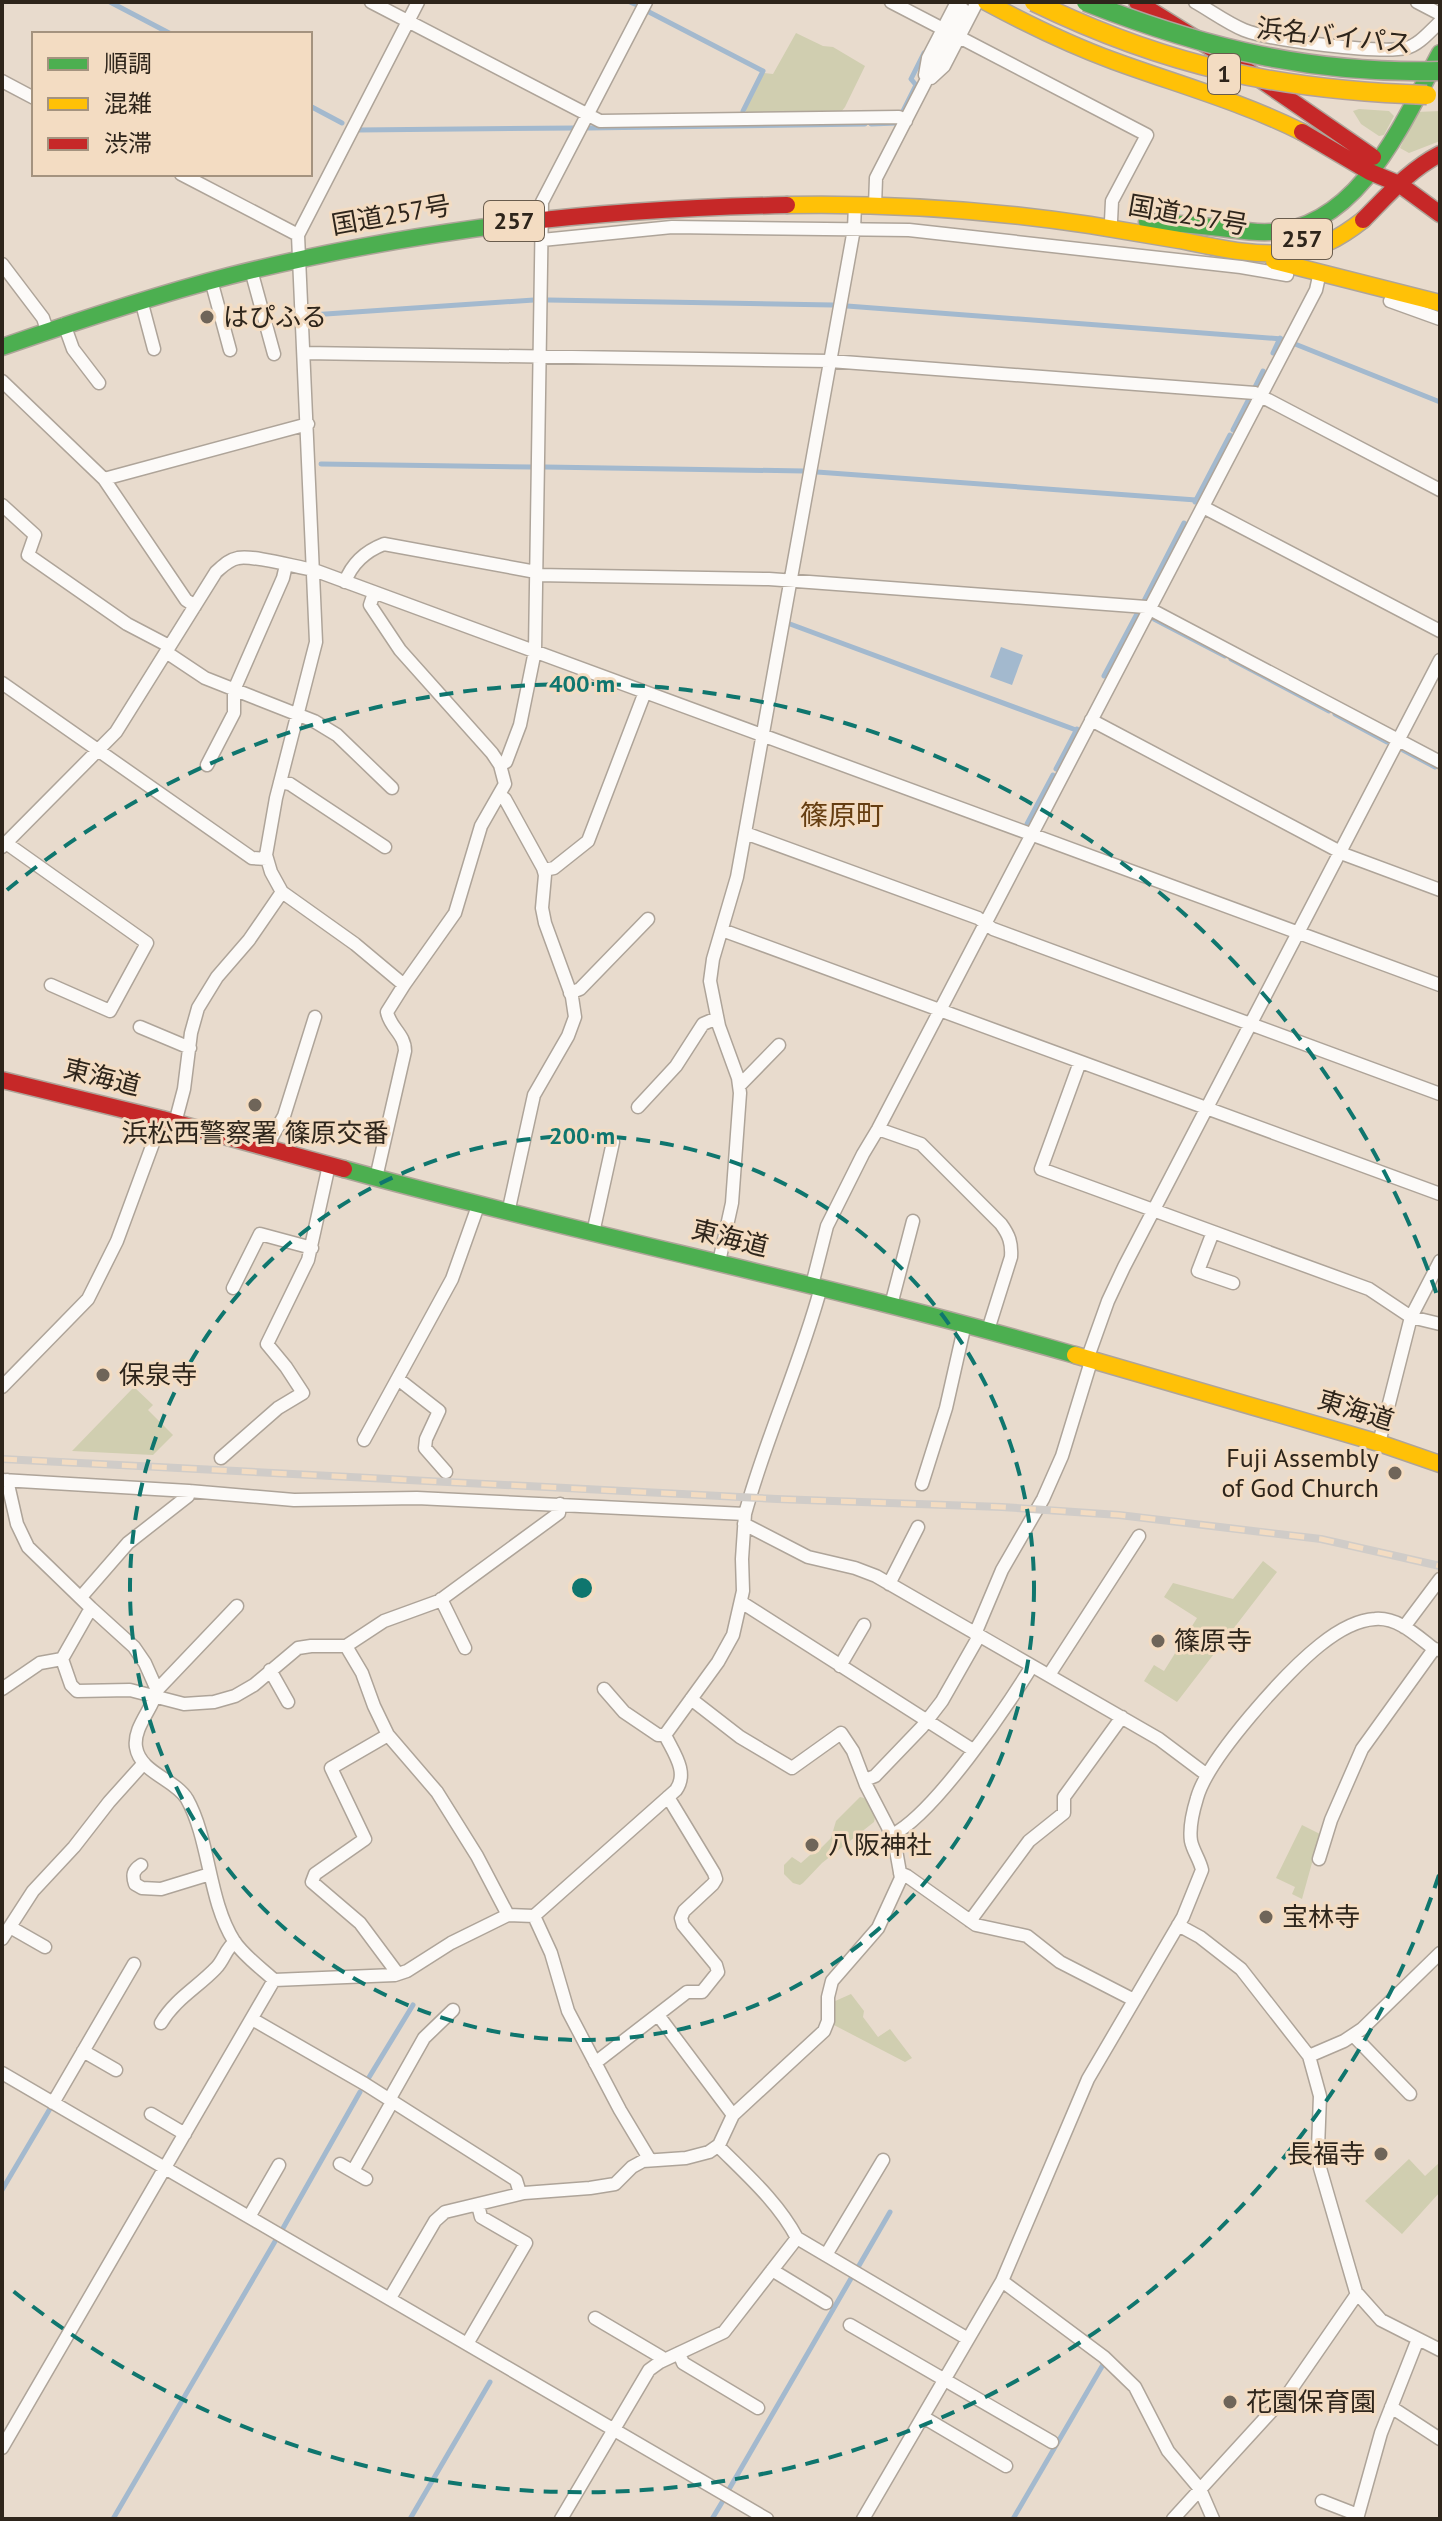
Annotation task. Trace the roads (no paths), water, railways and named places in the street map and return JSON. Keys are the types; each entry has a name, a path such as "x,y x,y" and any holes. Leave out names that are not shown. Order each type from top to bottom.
{"main road":[{"path":"986,2 1040,30 1111,60 1267,114 1374,166"},
{"name":"浜名バイパス","path":"1034,2 1118,41 1218,72 1292,87 1337,92 1434,95"},
{"name":"浜名バイパス","path":"1086,2 1168,33 1252,56 1339,69 1440,71"},
{"path":"1137,2 1245,69 1440,214"},
{"name":"国道257号","path":"2,347 141,300 299,258 412,236 542,218 698,206 855,205 1185,224 1261,232 1296,229 1329,214 1362,182 1440,53"},
{"path":"1399,184 1416,167 1440,154"},
{"name":"257","path":"1185,224 1262,241 1301,239 1336,224 1377,184 1387,181 1399,184"},
{"name":"国道257号","path":"1042,218 1161,236 1239,253 1289,254 1331,243 1356,228 1399,184"},
{"name":"257","path":"1239,253 1319,276 1440,303"},
{"name":"東海道","path":"2,1080 168,1121 478,1206 719,1262 988,1330 1379,1443 1440,1464"}],"street":[{"path":"371,2 600,121 899,117 906,121"},
{"path":"404,985 355,944 282,892 271,872 266,847 316,642 298,235 418,2"},
{"path":"500,765 506,762 520,725 535,651 542,202 646,2"},
{"path":"891,2 943,29"},
{"path":"941,2 958,7"},
{"path":"923,86 944,66 977,2"},
{"path":"1195,2 1214,7 1253,33 1341,46 1405,48 1440,22"},
{"path":"1417,2 1440,14"},
{"path":"923,86 928,58 958,7"},
{"path":"875,206 876,178 923,86 958,7"},
{"path":"959,37 1147,135 1112,201 1111,221"},
{"path":"2,81 32,97"},
{"path":"185,176 298,235"},
{"path":"719,1262 732,1203 740,1085 722,1038 711,992 711,970 735,890 854,229 855,205"},
{"path":"542,240 672,227 854,229 962,235 1319,276 1440,319"},
{"path":"2,264 99,383"},
{"path":"251,270 274,354"},
{"path":"665,1735 726,1649 738,1621 745,1519 759,1465 788,1390 816,1286 827,1226 1316,290 1319,276"},
{"path":"211,280 230,350"},
{"path":"141,300 154,349"},
{"path":"304,353 830,361 1255,393 1440,490"},
{"path":"2,381 104,479 186,600 195,606"},
{"path":"104,479 308,424"},
{"path":"2,505 35,535 28,555 168,649 205,678 314,721 337,735 392,788"},
{"path":"1203,507 1440,631"},
{"path":"345,582 360,558 384,544 536,574 791,580 1150,609 1440,762"},
{"path":"51,985 110,1011 147,943 4,845 116,732 216,572 238,558 314,570 1440,985"},
{"path":"207,765 234,713 234,690 286,565"},
{"path":"374,593 370,605 393,640 492,753 500,765 505,784 481,826 459,906 387,1012 390,1022 404,1039 405,1051 376,1178"},
{"path":"865,1780 875,1776 928,1720 947,1694 977,1635 1002,1570 1043,1499 1062,1456 1108,1301 1440,660"},
{"path":"2,683 252,858 267,859"},
{"path":"544,870 554,868 588,841 645,692"},
{"path":"1091,720 1340,852 1440,890"},
{"path":"280,782 290,784 385,847"},
{"path":"499,795 505,799 544,870 542,900 545,923 574,1007 573,1027 530,1105 508,1213"},
{"path":"745,833 978,918 993,929 1440,1094"},
{"path":"2,1387 88,1299 184,1089 194,1021 204,997 282,892"},
{"path":"570,993 580,989 648,919"},
{"path":"722,930 1440,1194"},
{"path":"269,1148 284,1116 315,1017"},
{"path":"635,1090 642,1104 676,1066 703,1024 717,1018"},
{"path":"140,1027 190,1048"},
{"path":"740,1085 779,1045"},
{"path":"1080,1062 1040,1176 1154,1210 1369,1289 1411,1317 1440,1324"},
{"path":"878,1129 921,1144 1008,1234 1012,1245 1011,1257 988,1330"},
{"path":"593,1233 613,1142"},
{"path":"221,1458 278,1408 303,1393 267,1344 312,1248 329,1165"},
{"path":"364,1440 458,1265 478,1206"},
{"path":"891,1305 913,1221"},
{"path":"1213,1232 1198,1271 1227,1282 1217,1294"},
{"path":"233,1288 260,1234 312,1248"},
{"path":"1379,1443 1411,1317 1440,1261"},
{"path":"922,1484 946,1408 965,1324"},
{"path":"398,1379 439,1411 425,1448 446,1472"},
{"path":"156,1693 145,1663 134,1647 28,1547 17,1524 4,1480 302,1500 396,1497 560,1504 745,1519 808,1557 866,1571 1159,1739 1207,1775"},
{"path":"81,1597 128,1543 188,1496 189,1491"},
{"path":"91,1608 62,1659 71,1685 77,1691 120,1689 156,1693 184,1704 225,1700 245,1691 298,1648 346,1646 384,1621 441,1599 559,1513 560,1504"},
{"path":"889,1584 918,1527"},
{"path":"1049,1675 1139,1536"},
{"path":"1404,1627 1440,1579"},
{"path":"441,1599 465,1648"},
{"path":"741,1602 973,1750"},
{"path":"237,1606 156,1693 136,1737 138,1753 144,1763 186,1796 216,1896 235,1942 274,1980 398,1974 508,1915 534,1916 681,1783 681,1769 665,1735"},
{"path":"863,2519 1002,2281 1088,2079 1192,1898 1202,1870 1191,1832 1197,1796 1207,1775 1252,1715 1319,1645 1362,1621 1391,1620 1437,1650 1362,1749 1331,1820 1319,1859"},
{"path":"840,1666 864,1625"},
{"path":"346,1646 362,1673 388,1735 442,1800 477,1856 508,1915"},
{"path":"2,1689 40,1663 62,1659"},
{"path":"892,1835 903,1830 939,1792 973,1750 1032,1666"},
{"path":"270,1670 288,1702"},
{"path":"604,1689 624,1712 658,1735 665,1735"},
{"path":"390,2298 439,2216 451,2210 520,2193 615,2184 637,2163 696,2156 718,2146 733,2115 824,2031 832,1981 878,1928 901,1878 892,1835 853,1751 841,1733 792,1768 740,1737 691,1699"},
{"path":"970,1921 1029,1841 1064,1813 1064,1797 1122,1717"},
{"path":"388,1735 331,1768 365,1839 315,1874 312,1882 360,1923 398,1974"},
{"path":"2,1939 33,1891 144,1763"},
{"path":"595,2063 687,1992 702,1992 718,1972 681,1918 684,1911 716,1879 668,1797"},
{"path":"141,1865 132,1877 135,1884 152,1890 210,1874"},
{"path":"900,1873 976,1925 1027,1936 1060,1962 1134,2000"},
{"path":"534,1916 551,1953 568,2011 650,2160"},
{"path":"1178,1925 1200,1937 1241,1969 1309,2056 1321,2106 1318,2158 1357,2294 1381,2320 1440,2350"},
{"path":"10,1927 45,1947"},
{"path":"161,2023 176,2002 218,1965 235,1942"},
{"path":"1309,2056 1371,2023 1440,1953"},
{"path":"53,2103 134,1964"},
{"path":"2,2448 274,1980"},
{"path":"353,2171 424,2038 453,2010"},
{"path":"658,2015 733,2115"},
{"path":"252,2019 516,2180 520,2193"},
{"path":"1353,2035 1410,2094"},
{"path":"83,2051 116,2070"},
{"path":"2,2073 767,2519"},
{"path":"151,2114 185,2134"},
{"path":"718,2146 767,2195 787,2219 797,2238 968,2339"},
{"path":"826,2255 883,2160"},
{"path":"340,2164 366,2179"},
{"path":"249,2217 279,2165"},
{"path":"467,2344 526,2243 481,2217 478,2205"},
{"path":"561,2519 649,2370 663,2360 724,2332 797,2238"},
{"path":"772,2270 826,2303"},
{"path":"1002,2281 1104,2357 1127,2379 1141,2396 1168,2451 1200,2489 1213,2519"},
{"path":"1173,2519 1290,2391 1357,2294"},
{"path":"595,2318 663,2360"},
{"path":"850,2325 1052,2442"},
{"path":"1322,2501 1357,2517 1373,2459 1418,2339"},
{"path":"679,2353 683,2363 758,2408"},
{"path":"1391,2407 1440,2439"},
{"path":"923,2417 1006,2466"}],"water":[{"path":"1001,647 1023,655 1012,685 990,677"}],"waterway":[{"path":"110,2 167,32"},
{"path":"630,2 637,5"},
{"path":"649,12 763,71 743,111"},
{"path":"902,113 916,85 911,79 924,53"},
{"path":"312,107 342,123"},
{"path":"871,124 897,123"},
{"path":"588,128 865,124"},
{"path":"358,130 575,128"},
{"path":"311,315 534,300"},
{"path":"548,300 833,305"},
{"path":"847,306 1282,339"},
{"path":"1273,353 1280,338"},
{"path":"1295,344 1440,402"},
{"path":"1254,389 1263,371"},
{"path":"1233,430 1250,397"},
{"path":"1195,502 1230,435"},
{"path":"321,464 531,467"},
{"path":"545,467 804,471"},
{"path":"817,472 1196,500"},
{"path":"1144,601 1184,523"},
{"path":"1104,676 1138,612"},
{"path":"1154,619 1225,656"},
{"path":"790,624 1076,730"},
{"path":"1231,659 1329,711"},
{"path":"1335,714 1387,742"},
{"path":"1056,769 1077,729"},
{"path":"1403,750 1435,767"},
{"path":"1027,824 1053,775"},
{"path":"368,2079 413,2005"},
{"path":"282,2230 360,2092"},
{"path":"2,2190 51,2107"},
{"path":"857,2269 890,2212"},
{"path":"113,2519 277,2238"},
{"path":"728,2491 853,2275"},
{"path":"1013,2519 1104,2363"},
{"path":"410,2519 490,2382"},
{"path":"712,2519 724,2499"}],"railway":[{"path":"2,1459 1119,1515 1321,1539 1440,1566"}],"place":[{"name":"はぴふる","path":"207,317"},
{"name":"浜松西警察署 篠原交番","path":"255,1105"},
{"name":"保泉寺","path":"103,1375"},
{"name":"Fuji Assembly of God Church","path":"1395,1473"},
{"name":"篠原寺","path":"1158,1641"},
{"name":"八阪神社","path":"812,1845"},
{"name":"宝林寺","path":"1266,1917"},
{"name":"長福寺","path":"1381,2154"},
{"name":"花園保育園","path":"1230,2402"}],"district":[{"name":"篠原町","path":"842,815"}]}
